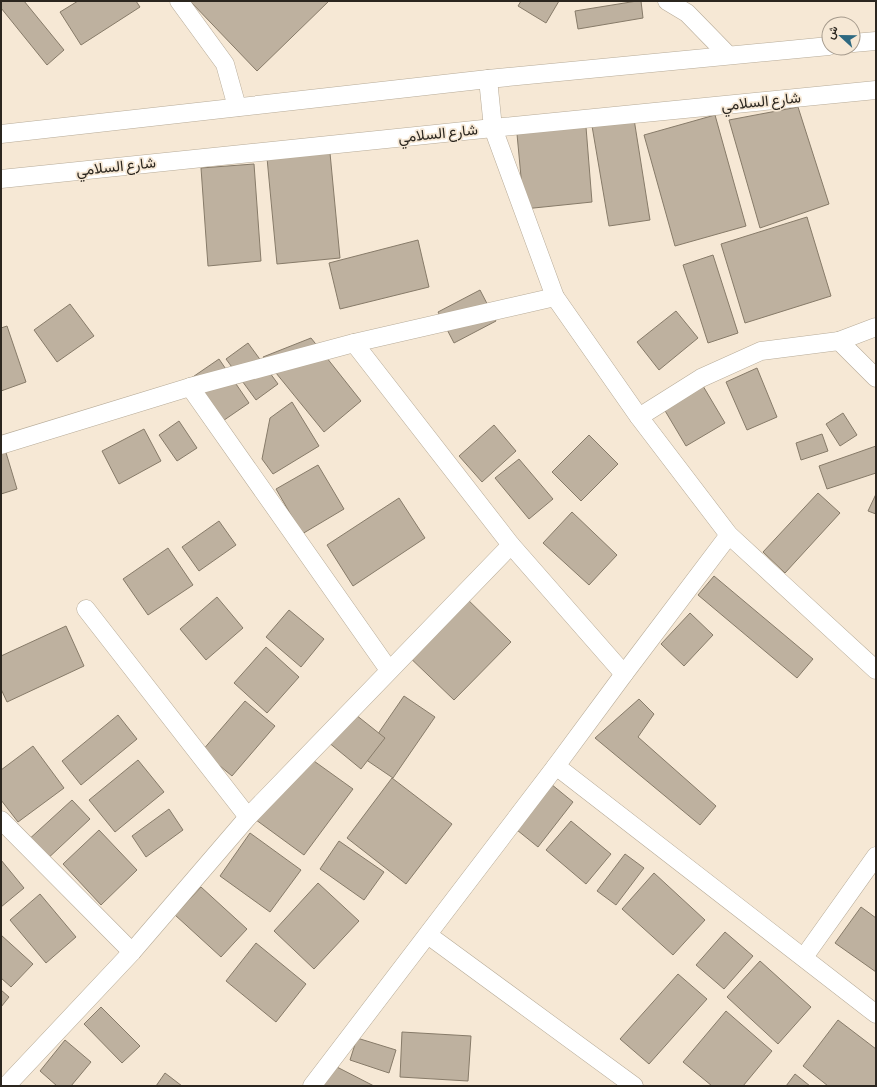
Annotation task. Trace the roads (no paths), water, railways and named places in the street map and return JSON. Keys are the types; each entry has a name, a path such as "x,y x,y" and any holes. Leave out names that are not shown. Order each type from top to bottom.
{"street":[{"path":"179,1 225,64 237,107"},
{"path":"667,1 687,13 728,55"},
{"path":"861,42 876,41"},
{"path":"1,134 488,79 821,47"},
{"path":"488,79 493,128 555,296 639,417 730,535 876,670"},
{"path":"876,80 876,90"},
{"name":"شارع السلامي","path":"1,180 493,128 876,90"},
{"path":"1,445 190,387 354,343 555,296"},
{"path":"639,417 701,378 761,351 839,341 876,327"},
{"path":"839,341 876,378"},
{"path":"354,343 511,545 624,674"},
{"path":"190,387 389,670"},
{"path":"312,1086 730,535"},
{"path":"6,1083 132,952 248,817 511,545"},
{"path":"86,609 248,817"},
{"path":"556,766 876,1014"},
{"path":"1,820 132,952"},
{"path":"804,957 876,856"},
{"path":"428,935 634,1086"}]}
